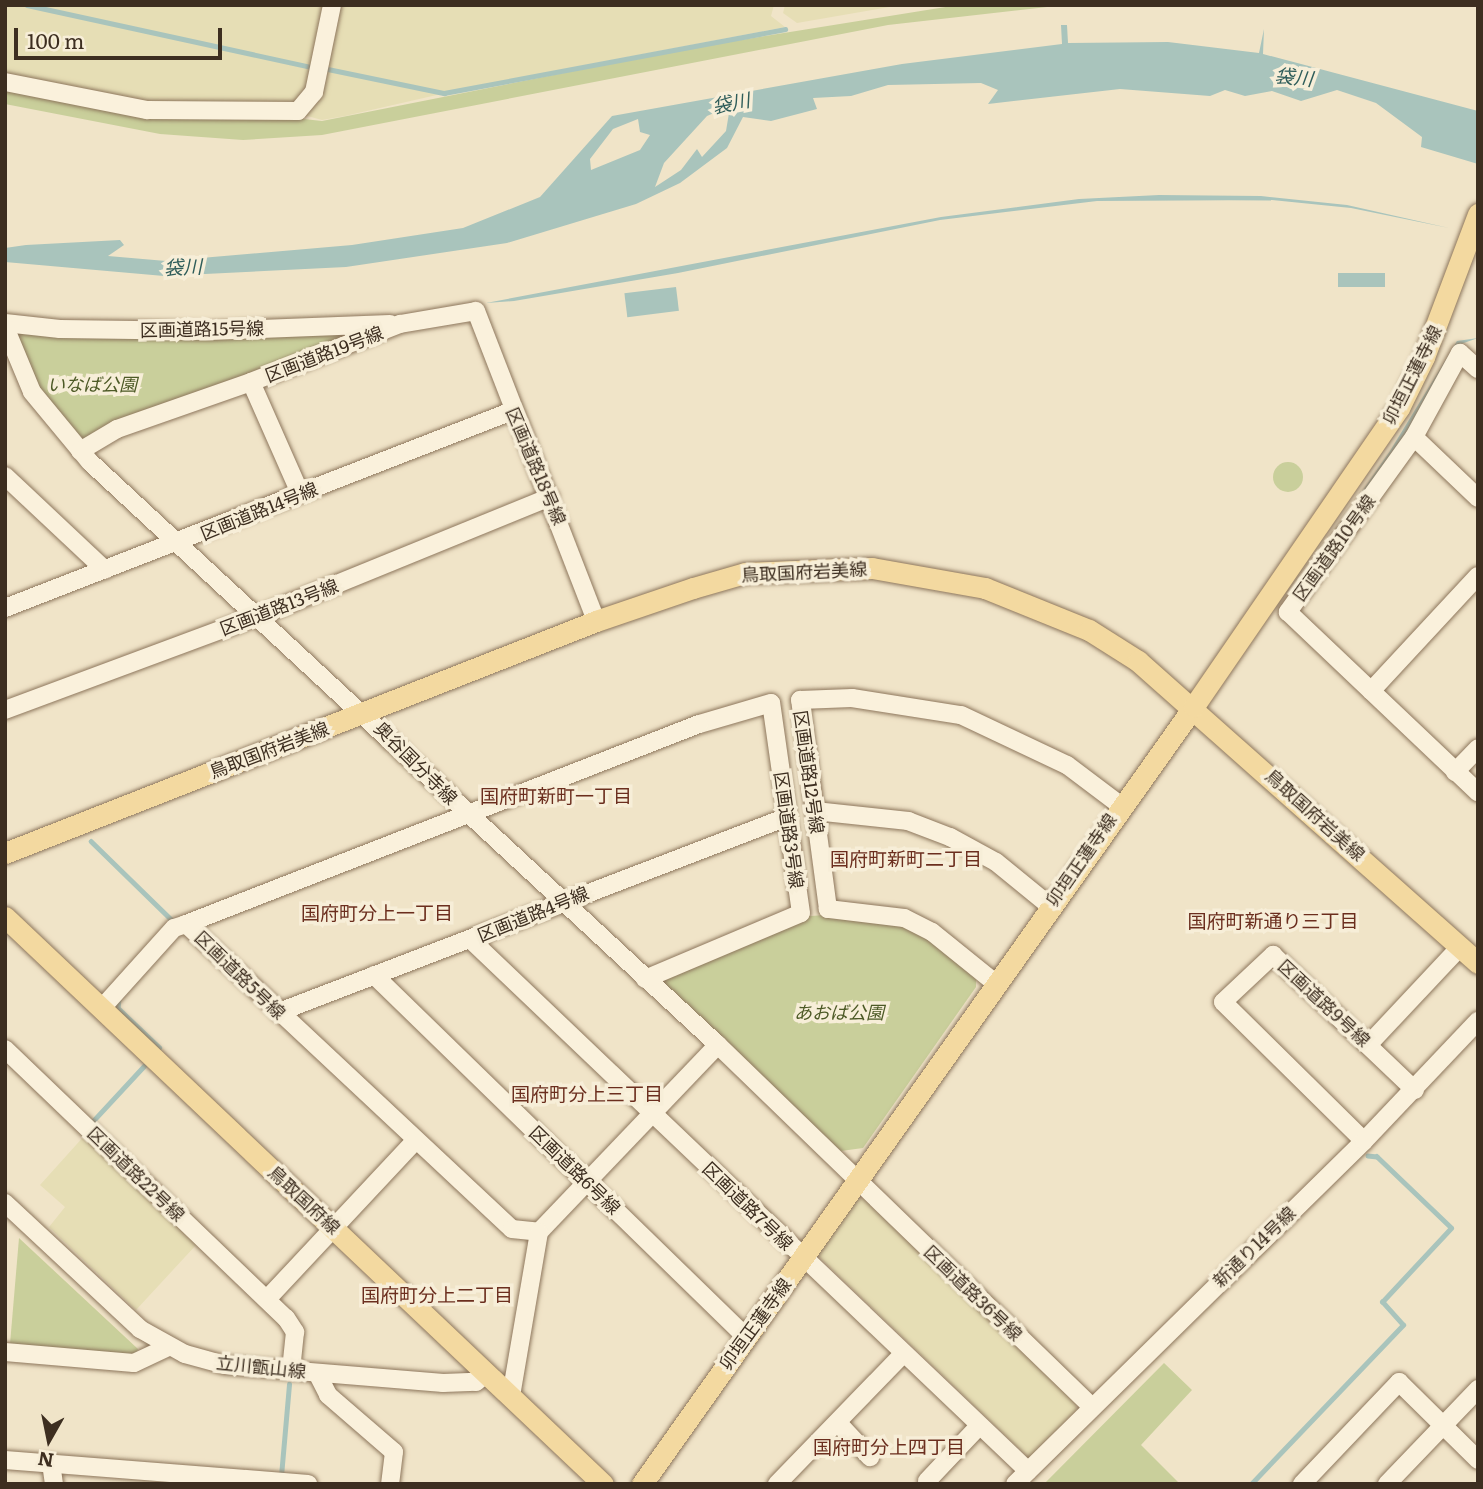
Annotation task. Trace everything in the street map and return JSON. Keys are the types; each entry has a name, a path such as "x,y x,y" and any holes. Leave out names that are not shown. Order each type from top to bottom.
{"main road":[{"name":"卯垣正蓮寺線","path":"642,1484 994,982 1194,706 1399,408 1424,358 1478,214"},
{"name":"鳥取国府岩美線","path":"5,853 596,621 745,573 872,568 930,575 985,588 1089,629 1194,706 1478,963"},
{"name":"鳥取国府線","path":"5,916 603,1484"}],"street":[{"path":"5,82 147,110 298,111 314,92 332,5"},
{"name":"区画道路19号線","path":"300,494 251,382 400,324 476,311"},
{"name":"区画道路18号線","path":"476,311 512,411 550,497 596,621"},
{"name":"区画道路15号線","path":"5,325 209,331 400,324"},
{"name":"奥谷国分寺線","path":"5,325 32,392 80,451 365,712 466,813 718,1045 855,1181"},
{"name":"区画道路10号線","path":"1478,369 1460,353 1414,437 1288,611 1478,792"},
{"path":"80,451 117,429 251,382"},
{"name":"区画道路14号線","path":"5,608 182,543 512,411"},
{"path":"1414,437 1478,498"},
{"path":"5,476 105,570"},
{"name":"区画道路13号線","path":"5,710 261,615 550,497"},
{"path":"1371,691 1478,576"},
{"path":"1270,596 1288,611"},
{"name":"区画道路12号線","path":"994,982 932,932 904,918 828,909 800,700 852,698 961,715 1068,765 1120,805"},
{"name":"区画道路5号線","path":"539,1232 512,1229 414,1142 186,923 699,724 771,703"},
{"name":"区画道路3号線","path":"645,979 801,913 771,703"},
{"path":"1455,772 1478,748"},
{"path":"815,811 908,821 950,837 996,862 1050,906"},
{"name":"区画道路4号線","path":"279,1012 787,817"},
{"path":"101,1009 174,928 186,923"},
{"name":"区画道路7号線","path":"470,939 902,1355 1028,1471"},
{"path":"1368,1045 1461,947"},
{"name":"区画道路9号線","path":"1364,1141 1223,1002 1273,955 1415,1090"},
{"name":"区画道路6号線","path":"374,975 746,1337"},
{"name":"新通り14号線","path":"1015,1484 1091,1406 1415,1090 1478,1021"},
{"path":"511,1396 539,1232 585,1180 718,1045"},
{"name":"区画道路22号線","path":"5,1049 268,1298 295,1332 290,1371"},
{"path":"268,1298 414,1142"},
{"name":"区画道路36号線","path":"855,1181 1091,1406"},
{"name":"立川甑山線","path":"5,1203 117,1310 169,1347 225,1365 290,1371 460,1384 486,1374"},
{"path":"5,1352 134,1363 169,1347"},
{"path":"777,1484 902,1355"},
{"path":"317,1373 328,1395 394,1452 390,1484"},
{"path":"1302,1484 1399,1382 1478,1460"},
{"path":"1387,1484 1478,1389"},
{"path":"838,1423 870,1457"},
{"path":"927,1481 979,1426"},
{"path":"5,1460 177,1478 308,1484"},
{"path":"51,1463 54,1484"}],"shaded area":[{"path":"5,5 328,5 308,95 300,104 164,107 5,77"},
{"path":"336,5 774,5 771,16 785,27 444,92 322,67"},
{"path":"785,5 901,5 797,23 783,13"},
{"path":"321,69 441,94 322,120 300,114"},
{"path":"85,1135 197,1244 136,1310 49,1227 65,1207 40,1185"},
{"path":"865,1199 1076,1401 1076,1414 1030,1459 817,1255 855,1200"}],"green space":[{"path":"958,5 1056,6 888,25 322,135 243,140 160,134 5,104 5,86 322,121 685,49"},
{"name":"いなば公園","path":"17,328 353,331 353,336 81,446 42,400 14,333"},
{"path":"1288,462 1299,466 1303,477 1299,488 1288,492 1277,488 1273,477 1277,466"},
{"name":"あおば公園","path":"838,914 901,924 935,940 976,976 976,987 863,1148 841,1151 662,982 664,972 798,917"},
{"path":"19,1238 138,1349 136,1355 10,1344"},
{"path":"1164,1363 1192,1390 1141,1445 1180,1484 1044,1484"}],"water":[{"name":"袋川","path":"1061,25 1067,25 1068,43 1168,42 1259,53 1264,29 1263,54 1478,111 1478,164 1421,147 1422,137 1376,103 1337,90 1301,101 1272,91 1245,96 1225,90 1210,96 1120,89 988,104 998,90 981,83 888,85 851,96 813,98 817,109 771,121 743,117 727,148 680,183 636,204 507,243 346,267 164,276 5,262 5,248 26,245 120,240 124,245 108,256 166,261 352,245 463,228 540,197 612,116 902,64 1062,44","holes":["723,109 729,113 726,131 702,157 697,149 681,170 655,187 664,163 707,116","638,119 640,132 650,135 640,150 591,170 590,159 613,129"]},
{"path":"1159,195 1261,196 1347,205 1449,228 1351,208 1272,200 1097,201 940,220 678,273 514,301 486,303 941,217 1079,199"},
{"path":"1338,273 1385,273 1385,287 1338,287"},
{"path":"676,287 679,311 627,317 624,293"},
{"path":"1478,338 1461,344 1401,442 1291,594 1390,451 1457,341"}],"waterway":[{"path":"27,5 311,67"},
{"path":"323,68 444,93 785,29"},
{"path":"91,841 172,920"},
{"path":"119,999 118,1008 159,1047"},
{"path":"93,1121 144,1066"},
{"path":"1251,1484 1403,1325 1382,1302 1451,1228 1377,1157 1368,1156"},
{"path":"281,1476 289,1384"}],"district":[{"name":"国府町新町一丁目","path":"556,796"},
{"name":"国府町新町二丁目","path":"906,859"},
{"name":"国府町分上一丁目","path":"377,913"},
{"name":"国府町新通り三丁目","path":"1273,921"},
{"name":"国府町分上三丁目","path":"587,1094"},
{"name":"国府町分上二丁目","path":"437,1295"},
{"name":"国府町分上四丁目","path":"889,1447"}]}
